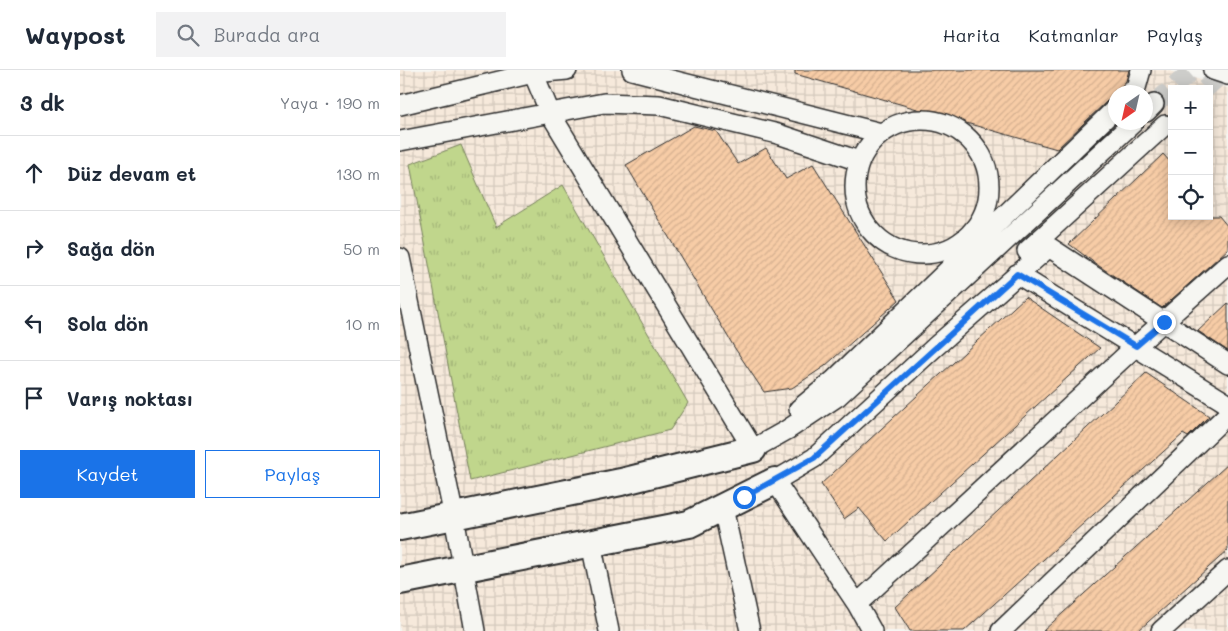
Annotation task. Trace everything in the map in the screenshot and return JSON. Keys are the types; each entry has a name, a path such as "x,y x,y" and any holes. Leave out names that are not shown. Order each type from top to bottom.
{"main road":[{"path":"400,527 621,482 753,449"},
{"path":"400,581 689,524 775,480"}],"street":[{"path":"400,105 532,72 567,70"},
{"path":"632,70 881,133"},
{"path":"1137,85 1141,70"},
{"path":"1213,70 1228,75"},
{"path":"532,72 550,113 753,449"},
{"path":"400,141 604,103 659,105 778,134 860,161"},
{"path":"753,449 834,380 1108,116"},
{"path":"924,119 946,124 966,135 980,152 988,174 989,196 982,218 968,236 949,249 927,254 904,252 884,242 867,226 857,205 854,183 860,161 868,145 881,133 901,122 924,119"},
{"path":"775,480 1165,125"},
{"path":"753,449 787,430 838,396 1125,130"},
{"path":"775,480 814,458 1049,247 1228,364"},
{"path":"400,258 454,517 475,631"},
{"path":"857,604 1136,346 1228,264"},
{"path":"1017,274 1228,404"},
{"path":"1001,631 1228,414"},
{"path":"775,480 857,604 872,631"},
{"path":"722,508 750,631"},
{"path":"591,543 609,631"},
{"path":"1173,627 1228,570"}],"shaded area":[{"path":"400,70 1166,70 1228,88 1228,631 400,631"}],"green space":[{"path":"461,145 496,227 563,185 688,403 670,430 470,481 410,164"}],"building":[{"path":"795,70 1129,70 1126,81 1123,85 1108,85 1108,100 1057,149 795,74"},
{"path":"694,126 716,131 738,164 766,148 786,179 813,164 899,300 825,366 792,388 764,392 734,347 626,165"},
{"path":"1163,154 1168,160 1168,220 1213,220 1213,216 1219,216 1228,227 1228,249 1162,308 1069,244"},
{"path":"1025,297 1100,348 887,541 859,508 844,519 821,484"},
{"path":"1228,303 1228,351 1198,331"},
{"path":"1146,373 1209,416 1188,437 1183,434 964,631 910,631 895,607"},
{"path":"1228,464 1228,550 1138,631 1043,631"}],"tunnel":[{"path":"1154,104 1193,70"},
{"path":"1209,85 1226,70"}],"route":[{"path":"744,497 814,458 1017,274 1136,346 1164,322"}]}
